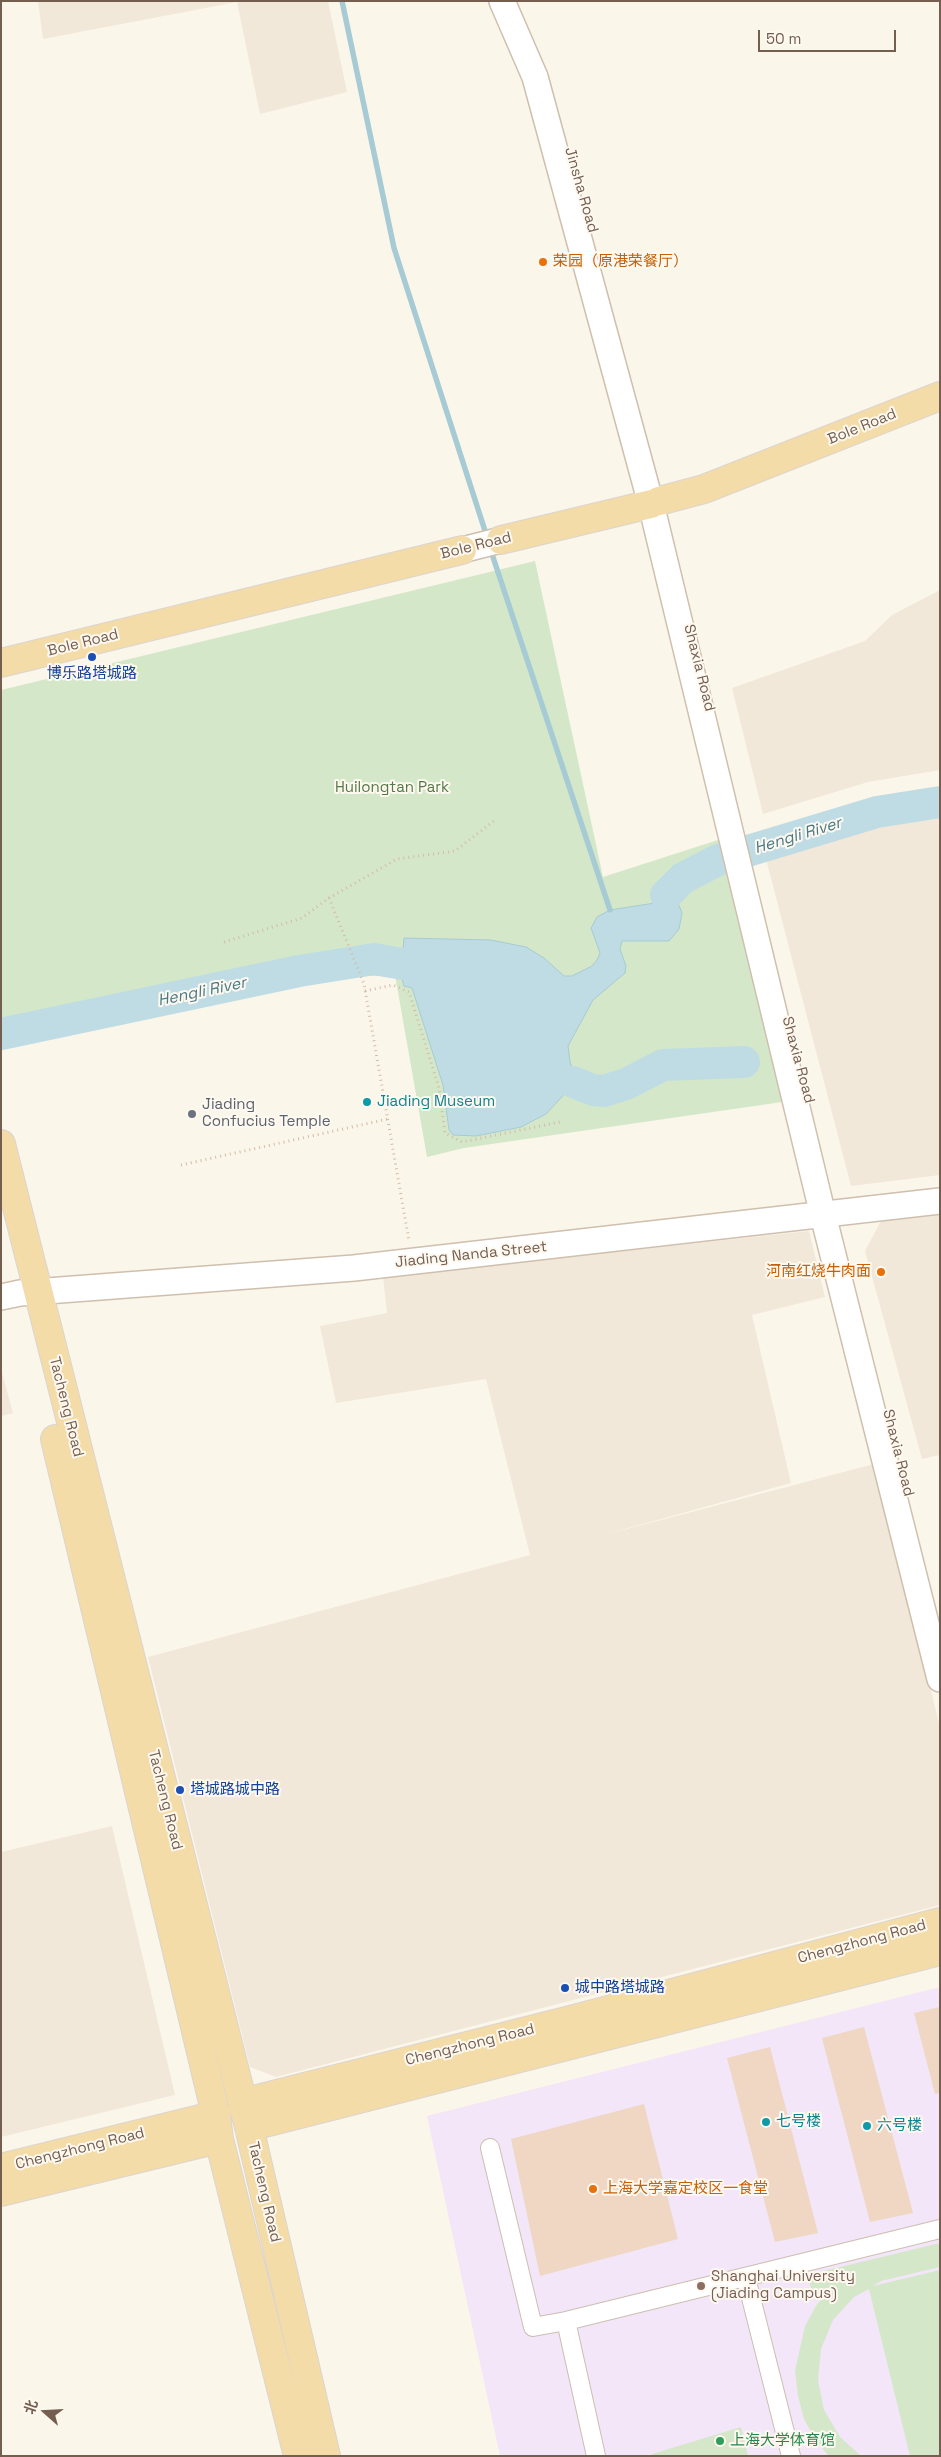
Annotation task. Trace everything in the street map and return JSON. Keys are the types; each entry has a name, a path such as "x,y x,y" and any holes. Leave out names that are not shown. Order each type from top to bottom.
{"main road":[{"name":"Bole Road","path":"502,540 655,503 704,489 940,396"},
{"name":"Bole Road","path":"1,662 462,550"},
{"name":"Tacheng Road","path":"1,1144 19,1294 246,2118 326,2456"},
{"name":"Tacheng Road","path":"1,1216 298,2456"},
{"name":"Chengzhong Road","path":"246,2118 257,2099 574,2019 940,1922"},
{"name":"Chengzhong Road","path":"246,2118 940,1951"},
{"name":"Chengzhong Road","path":"1,2168 218,2127"},
{"path":"1,2192 218,2127"}],"street":[{"path":"502,1 535,77 655,503 831,1215 940,1679"},
{"name":"Jinsha Road","path":"514,1 545,72 581,185 655,503"},
{"name":"Shaxia Road","path":"655,503 739,832 831,1215 940,1619"},
{"name":"Bole Road","path":"462,550 502,540"},
{"name":"Jiading Nanda Street","path":"19,1294 412,1261 831,1215 940,1201"},
{"name":"Chengzhong Road","path":"218,2127 246,2118"},
{"path":"490,2148 533,2327 566,2321 746,2278 940,2228"},
{"path":"746,2278 791,2456"},
{"path":"566,2321 596,2456"}],"path":[{"path":"224,942 302,918 329,898 397,859 455,852 494,821"},
{"path":"329,898 364,984 412,1261"},
{"path":"365,991 393,985 409,992 439,1088 445,1133 462,1142 560,1122"},
{"path":"181,1165 388,1119"}],"shaded area":[{"path":"38,1 328,1 347,92 260,114 237,2 43,39"},
{"path":"940,590 940,770 868,782 763,814 732,688 865,641 892,615"},
{"path":"940,816 940,1175 851,1186 766,859 897,823"},
{"path":"940,1213 940,1455 922,1459 865,1251 882,1219"},
{"path":"809,1231 825,1297 752,1315 791,1483 600,1536 874,1464 940,1727 940,1905 276,2077 250,2067 148,1657 530,1555 486,1379 336,1403 320,1326 387,1313 383,1277"},
{"path":"1,1369 13,1413 1,1416"},
{"path":"112,1826 175,2095 1,2137 1,1852"},
{"name":"Shanghai University (Jiading Campus)","path":"940,1987 940,2456 500,2456 427,2116"}],"green space":[{"name":"Huilongtan Park","path":"535,561 603,877 721,839 789,1101 464,1148 427,1157 395,975 326,978 3,1048 1,1040 1,690"},
{"path":"940,2243 940,2267 881,2281 873,2286 940,2270 940,2456 910,2456 869,2289 854,2297 833,2320 821,2349 818,2380 824,2410 840,2437 861,2456 829,2456 816,2441 804,2419 798,2396 795,2371 805,2326 816,2306 828,2291 813,2294 807,2275"},
{"name":"上海大学体育馆","path":"741,2427 748,2456 652,2456 652,2454"}],"water":[{"path":"666,895 676,898 682,913 679,929 669,941 622,941 620,949 626,966 625,973 593,1000 568,1046 570,1062 575,1075 571,1087 546,1114 521,1127 476,1136 453,1135 449,1130 443,1085 412,988 404,986 401,975 404,938 491,940 526,947 544,958 564,976 572,976 592,966 600,953 591,928 597,917 610,910 655,903"}],"building":[{"path":"940,2007 940,2093 935,2094 914,2013"},
{"name":"六号楼","path":"864,2027 913,2213 870,2222 822,2038"},
{"name":"七号楼","path":"770,2047 818,2233 775,2242 727,2058"},
{"name":"上海大学嘉定校区一食堂","path":"644,2104 678,2239 540,2276 511,2139"}],"waterway":[{"path":"342,1 394,248 487,537"},
{"path":"490,548 610,910"},
{"name":"Hengli River","path":"666,895 683,878 718,860 877,812 940,802"},
{"name":"Hengli River","path":"1,1034 299,971 374,959 403,964"},
{"path":"573,1082 593,1090 604,1091 626,1084 663,1065 744,1062"}],"place":[{"name":"荣园（原港荣餐厅）","path":"543,262"},
{"name":"博乐路塔城路","path":"92,657"},
{"name":"Jiading Museum","path":"367,1102"},
{"name":"Jiading Confucius Temple","path":"192,1114"},
{"name":"河南红烧牛肉面","path":"881,1272"},
{"name":"塔城路城中路","path":"180,1790"},
{"name":"城中路塔城路","path":"565,1988"},
{"name":"七号楼","path":"766,2122"},
{"name":"六号楼","path":"867,2126"},
{"name":"上海大学嘉定校区一食堂","path":"593,2189"},
{"name":"Shanghai University (Jiading Campus)","path":"701,2286"},
{"name":"上海大学体育馆","path":"720,2441"}]}
